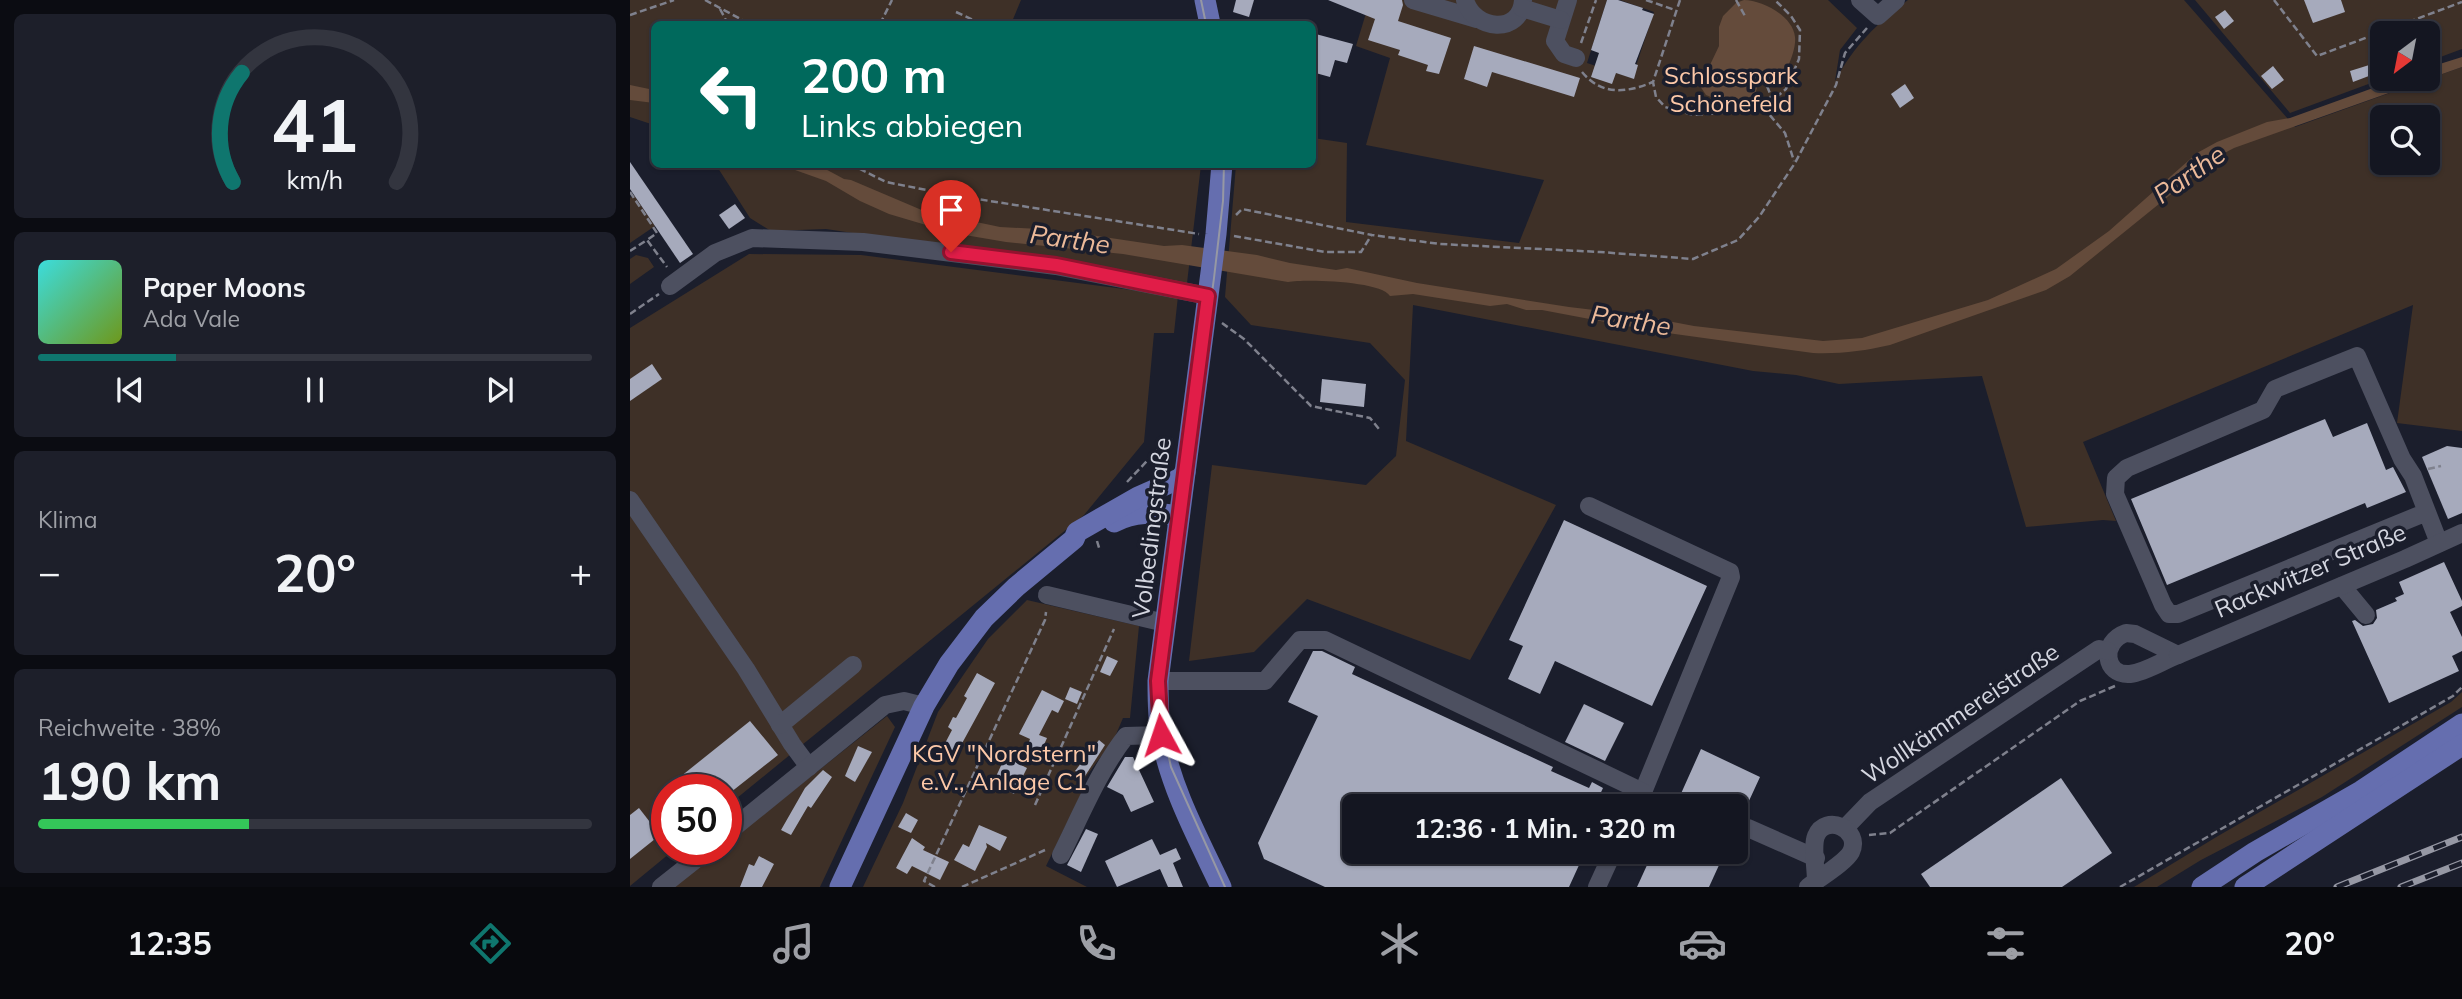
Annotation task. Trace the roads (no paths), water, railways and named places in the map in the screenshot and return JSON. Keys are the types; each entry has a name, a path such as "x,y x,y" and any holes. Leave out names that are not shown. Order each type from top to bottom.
{"main road":[{"path":"1205,0 1209,21"},
{"name":"Volbedingstraße","path":"1221,887 1178,796 1161,735 1158,681 1215,241 1222,168"},
{"path":"840,887 924,706 949,664 984,618 1016,587 1074,539 1077,532 1138,497 1181,478 1185,472"},
{"path":"1074,539 1083,539 1133,513 1179,516"},
{"path":"2202,887 2255,852 2361,792 2462,724"},
{"path":"2245,887 2462,745"}],"street":[{"path":"1415,0 1469,19 1477,19"},
{"path":"1465,0 1467,8 1485,23 1500,25 1513,19 1522,4 1561,20"},
{"path":"1568,0 1556,37 1557,46 1564,54 1576,58"},
{"path":"1860,0 1878,16 1896,0"},
{"path":"674,283 715,254 752,238 863,242 1056,265 1208,295"},
{"path":"2427,512 2178,614 2169,614 2115,494 2116,478 2127,468 2263,410 2275,389 2357,356 2402,459 2413,476 2427,512 2439,544"},
{"path":"630,500 746,669 779,725 809,767"},
{"path":"1589,506 1730,572 1731,577 1641,794"},
{"name":"Rackwitzer Straße","path":"2108,651 2113,667 2121,673 2130,674 2343,586 2462,533"},
{"path":"2343,586 2366,615"},
{"path":"1047,599 1165,622"},
{"path":"2108,651 2111,642 2126,634 2135,635 2178,654"},
{"path":"1158,681 1265,681 1300,640 1325,640 1629,794"},
{"name":"Wollkämmereistraße","path":"1848,833 1870,802 2099,649 2108,651"},
{"path":"779,725 853,665"},
{"path":"742,821 885,705 904,701 924,706"},
{"path":"1061,855 1095,785 1112,754 1126,736 1161,735"},
{"name":"Wollkämmereistraße","path":"1838,825 1848,833 1851,852 1812,884 1816,835 1821,828 1838,825"},
{"path":"1748,828 1815,858"},
{"path":"1597,887 1608,864"},
{"path":"662,887 689,865"}],"water":[{"path":"1744,0 1768,6 1783,16 1793,29 1794,47 1787,70 1781,78 1776,81 1758,74 1754,80 1758,85 1754,97 1746,102 1723,102 1706,95 1700,86 1719,46 1719,27 1723,16 1736,3"},
{"path":"2462,57 2462,67 2440,75 2440,64"},
{"path":"630,85 651,89 651,103 630,100"},
{"name":"Parthe","path":"2370,89 2394,91 2234,148 2217,157 2070,276 2046,290 1890,345 1813,353 1653,331 1542,310 1526,310 1507,304 1490,306 1413,294 1390,296 1384,291 1359,284 1288,282 1123,254 1006,242 953,233 889,214 826,181 789,168 824,168 924,211 1000,227 1057,230 1164,246 1182,245 1257,255 1290,263 1336,270 1347,268 1417,283 1694,326 1823,341 1862,338 1988,300 2056,269 2109,231 2197,153 2267,122 2290,118"}],"tram line":[{"path":"1201,0 1205,21"},
{"path":"1224,168 1214,278 1160,681 1164,735 1171,767 1225,887"}],"railway":[{"path":"2337,887 2462,837"},
{"path":"2401,887 2462,863"}],"park label":[{"name":"Schlosspark Schönefeld","path":"1731,89"},
{"name":"KGV \"Nordstern\" e.V., Anlage C1","path":"1004,767"}]}
